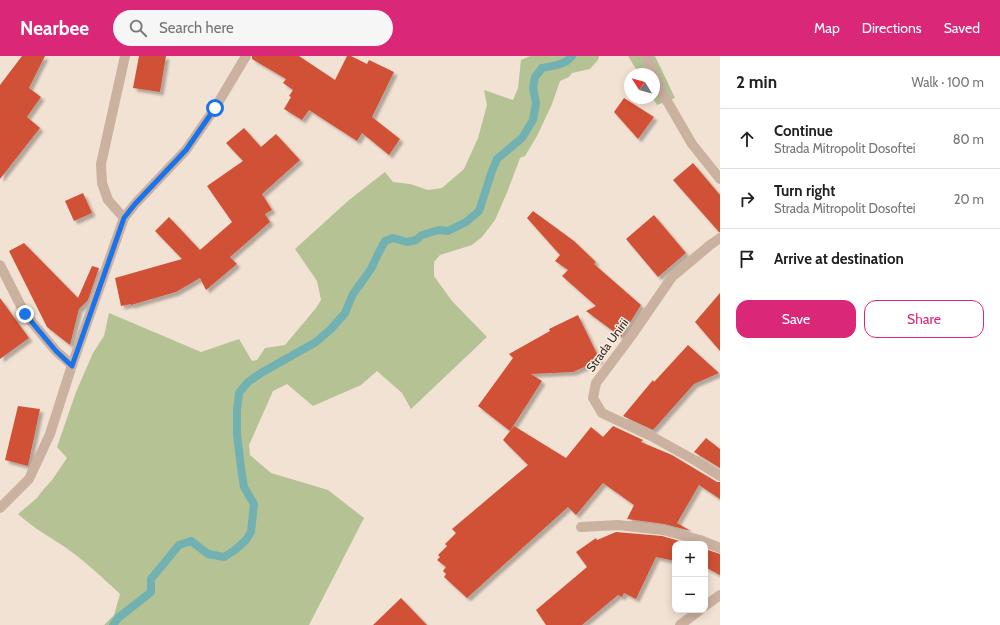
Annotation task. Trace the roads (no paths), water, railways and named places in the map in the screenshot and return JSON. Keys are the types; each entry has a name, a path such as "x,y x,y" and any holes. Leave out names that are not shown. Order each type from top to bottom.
{"street":[{"path":"124,218 108,200 102,183 101,164 125,56"},
{"path":"0,508 29,479 50,434 72,366 124,218 135,204 186,150 215,108 246,56"},
{"path":"646,56 651,68"},
{"path":"660,89 692,144 720,179"},
{"name":"Strada Unirii","path":"720,238 672,277 632,335 596,383 593,398 602,413 664,443 720,476"},
{"path":"0,266 25,314 56,351 72,366"},
{"path":"581,527 618,525 663,530 700,540 720,548"},
{"path":"708,604 720,595"},
{"path":"680,625 696,613"}],"waterway":[{"path":"113,625 118,618 151,592 151,579 179,545 191,541 208,554 224,557 246,540 251,532 254,504 244,487 241,468 237,434 239,393 248,382 316,342 331,329 345,313 353,294 371,269 385,241 393,238 407,242 416,240 422,235 439,230 448,231 466,222 479,211 497,159 522,138 533,120 536,103 533,88 535,77 542,68 563,63 572,56"}]}
